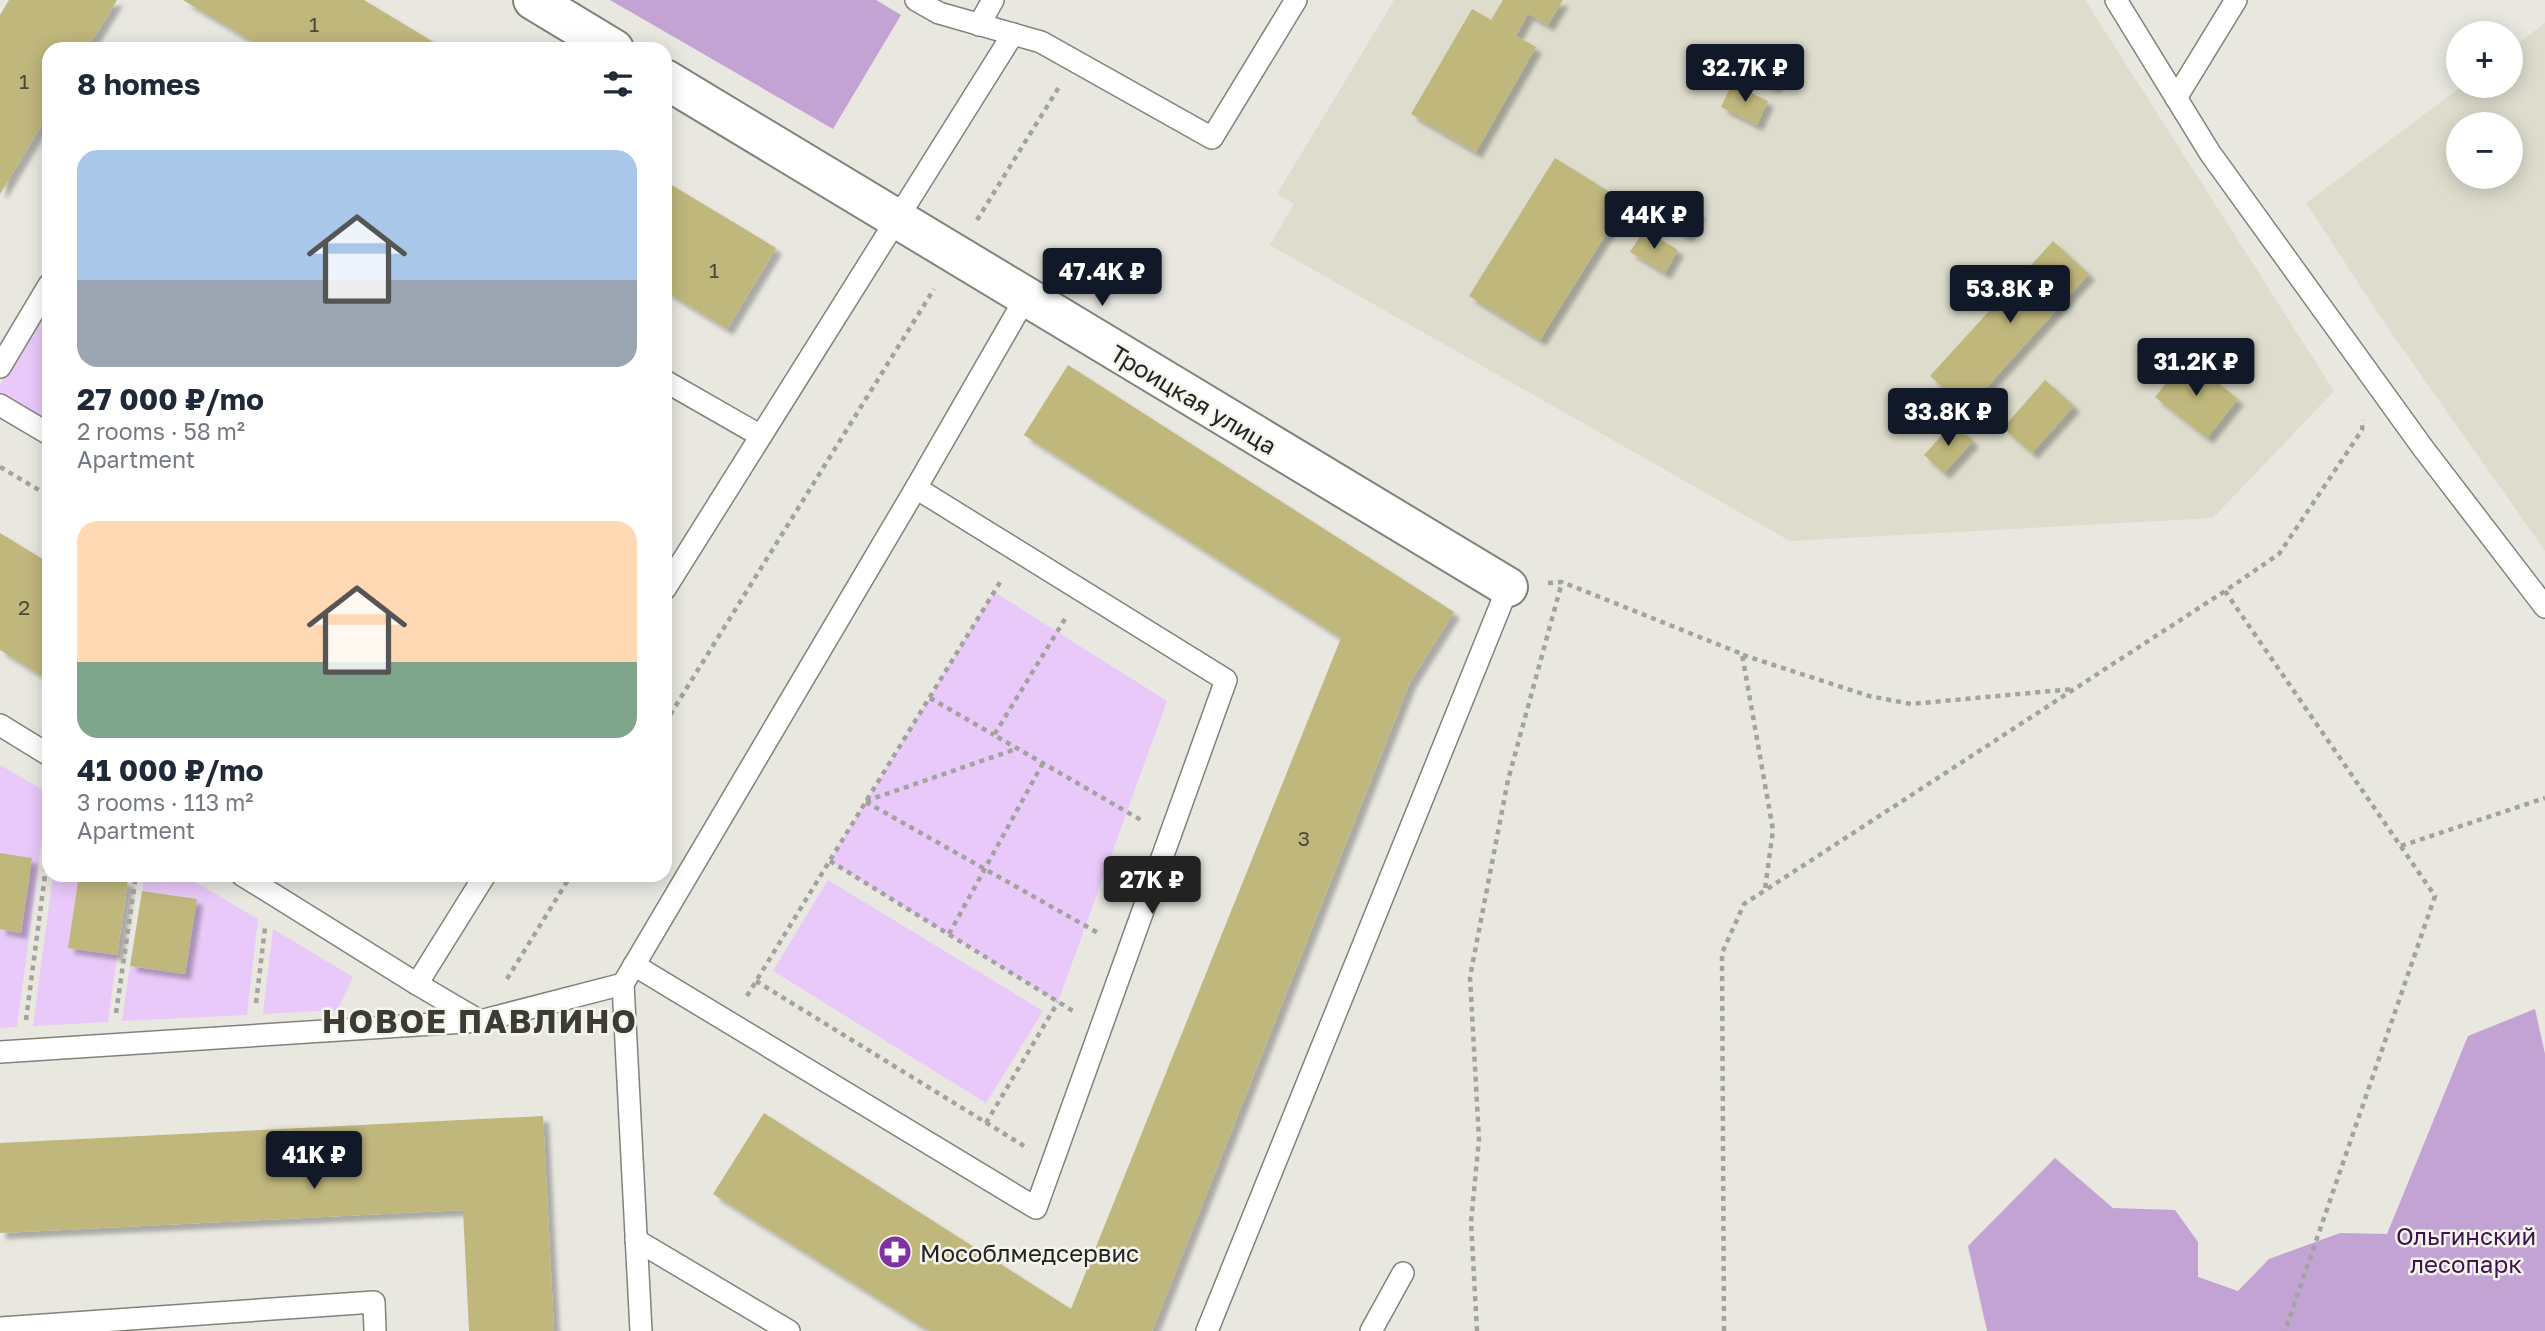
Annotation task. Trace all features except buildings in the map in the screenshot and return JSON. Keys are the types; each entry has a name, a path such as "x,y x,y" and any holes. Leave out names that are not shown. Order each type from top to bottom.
{"street":[{"path":"533,0 602,42"},
{"name":"Троицкая улица","path":"672,83 1508,587"}],"lane":[{"path":"916,0 939,13 1041,42 1212,138 1296,0"},
{"path":"979,25 993,0"},
{"path":"2116,0 2210,153 2423,448 2545,607"},
{"path":"2176,98 2236,0"},
{"path":"672,578 1013,34"},
{"path":"0,367 42,297"},
{"path":"641,1331 623,984 1026,297"},
{"path":"672,385 761,436"},
{"path":"0,405 42,430"},
{"path":"634,965 1037,1208 1226,680 916,488"},
{"path":"1207,1331 1508,587"},
{"path":"0,725 42,751"},
{"path":"253,882 480,1021"},
{"path":"417,984 481,882"},
{"path":"0,1052 480,1021 623,984"},
{"path":"636,1240 789,1331"},
{"path":"1371,1331 1403,1273"},
{"path":"0,1328 374,1302 375,1331"}],"path":[{"path":"672,712 1076,61"},
{"path":"1724,1331 1723,953 1744,904 2279,554 2362,430 2368,371"},
{"path":"0,467 42,492"},
{"path":"730,1023 1018,551"},
{"path":"1476,1331 1471,1222 1479,1139 1470,977 1508,780 1562,582"},
{"path":"1508,587 1562,582 1742,654 1869,696 1911,704 2075,688"},
{"path":"994,735 1082,591"},
{"path":"2225,591 2435,896 2285,1331"},
{"path":"1742,654 1773,831 1765,890"},
{"path":"930,698 1170,837"},
{"path":"866,802 1017,748"},
{"path":"948,934 1044,764"},
{"path":"2401,846 2545,798"},
{"path":"866,802 1129,950"},
{"path":"830,862 1101,1028"},
{"path":"22,1051 44,882"},
{"path":"111,1045 135,882"},
{"path":"480,1021 567,882"},
{"path":"252,1036 269,892"},
{"path":"756,981 1052,1163"},
{"path":"986,1123 1058,1002"}],"shaded area":[{"path":"1394,0 2085,0 2334,391 2213,518 1790,541 1270,245 1294,204 1277,194"},
{"path":"2545,23 2545,551 2388,328 2306,203 2446,98 2523,98 2523,40"},
{"path":"42,315 42,419 0,393 0,384"},
{"path":"994,592 1167,701 1058,1002 830,861"},
{"path":"0,765 42,790 42,838 17,1027 0,1028 0,929 21,932 32,858 0,853"},
{"path":"828,880 1043,1011 986,1103 773,971"},
{"path":"52,882 78,882 68,947 117,955 108,1022 33,1026"},
{"path":"143,882 195,882 258,919 247,1015 122,1021 130,966 185,974 196,899 142,891"},
{"path":"273,929 353,977 337,1010 263,1014"}],"green space":[{"path":"610,0 876,0 901,15 833,129"},
{"name":"Ольгинский лесопарк","path":"2535,1009 2545,1054 2545,1331 1987,1331 1968,1246 2055,1158 2113,1208 2175,1210 2198,1242 2198,1277 2238,1291 2269,1259 2340,1233 2387,1234 2468,1036"}],"place":[{"name":"Мособлмедсервис","path":"895,1252"}],"district":[{"name":"НОВОЕ ПАВЛИНО","path":"480,1021"}]}
